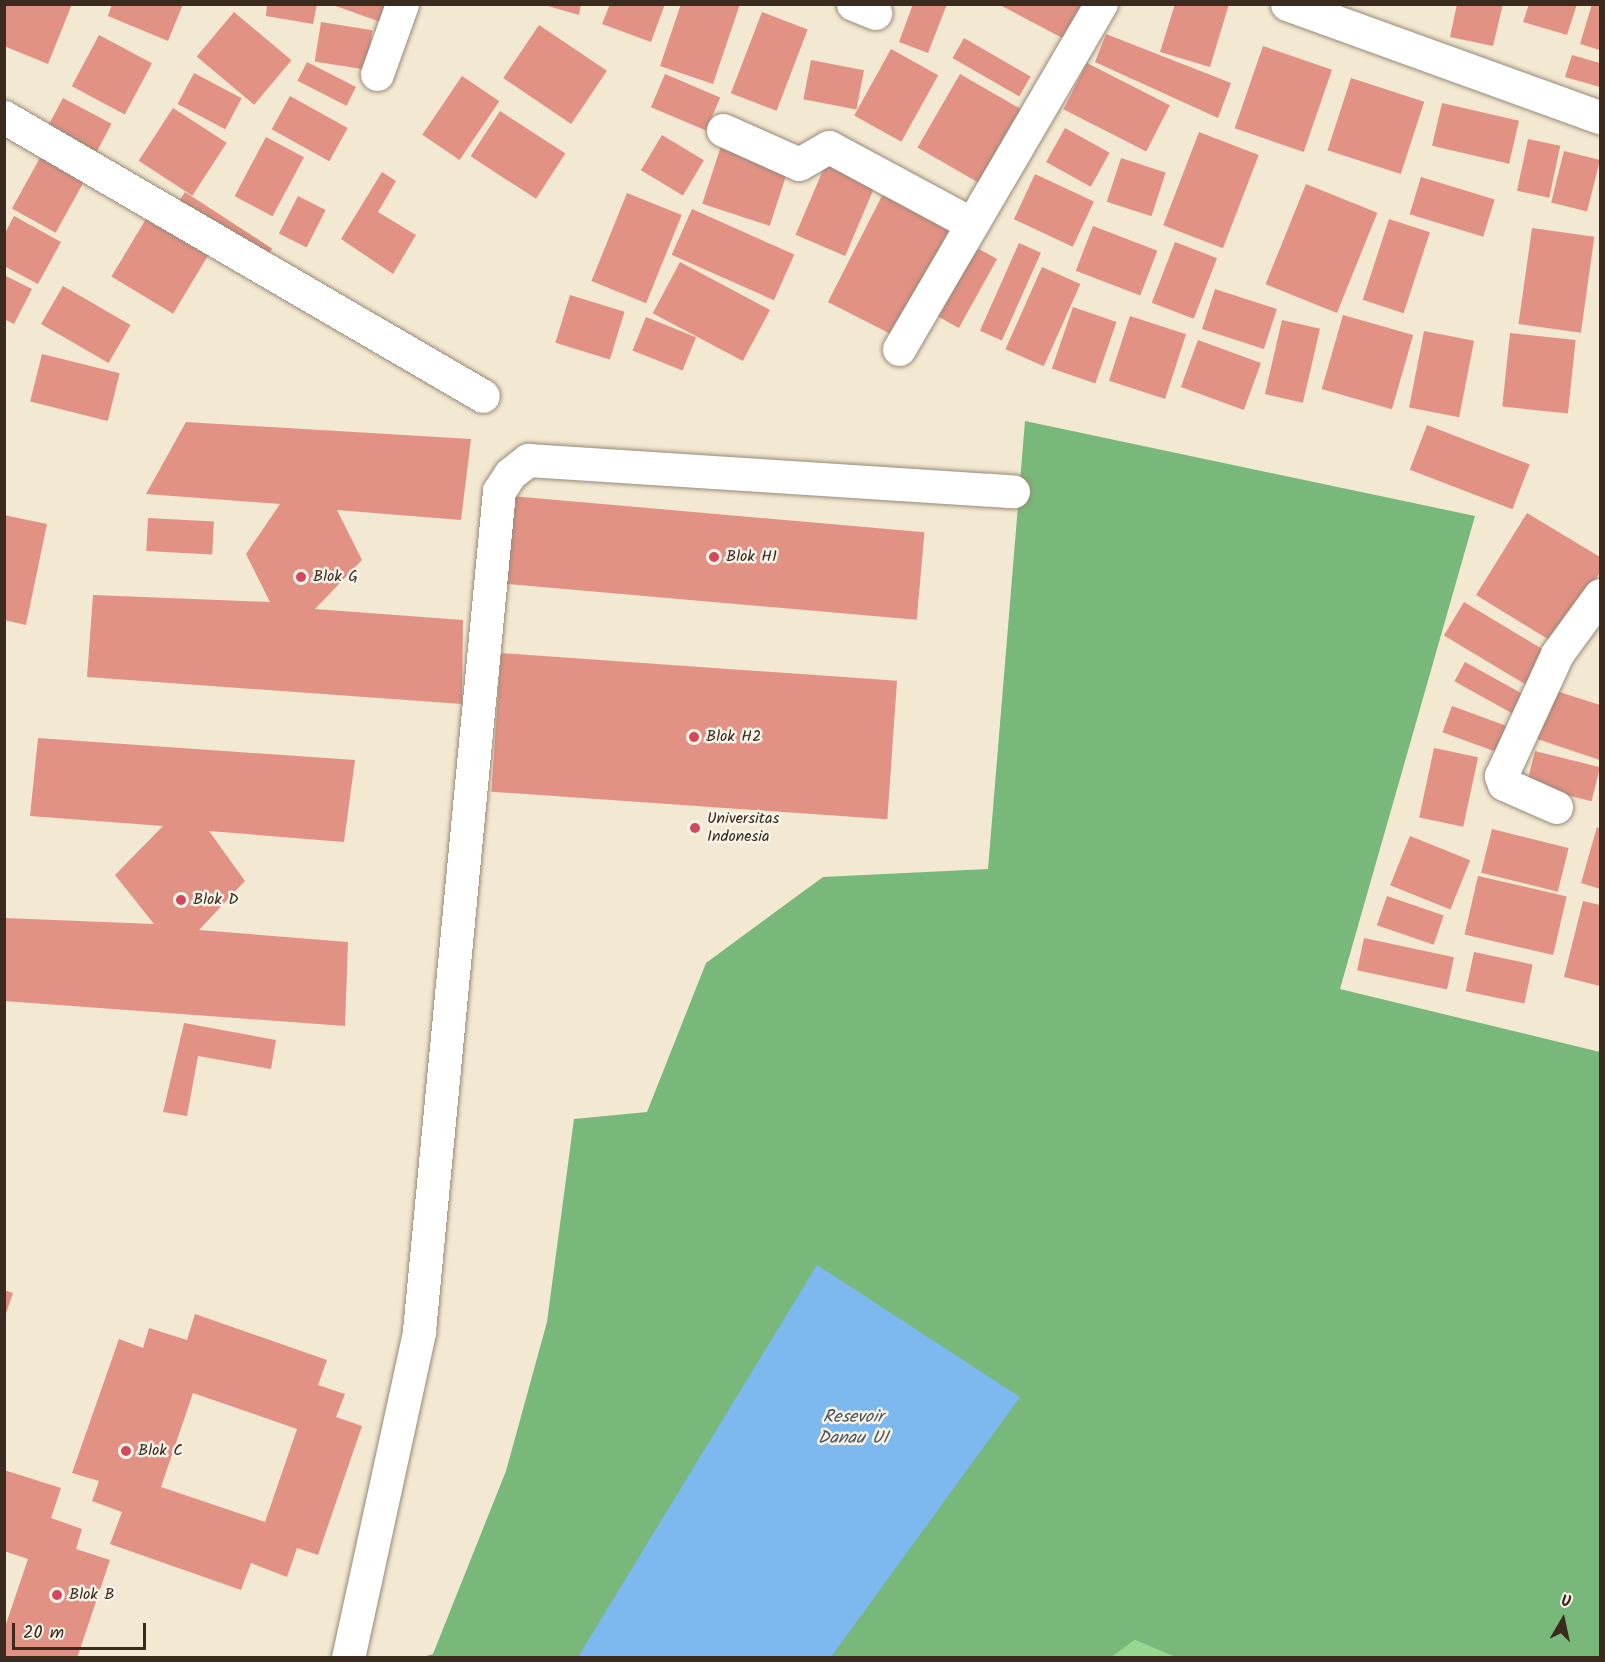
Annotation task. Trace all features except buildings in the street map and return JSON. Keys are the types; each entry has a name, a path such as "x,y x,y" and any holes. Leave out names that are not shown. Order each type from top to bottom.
{"street":[{"path":"377,74 402,4"},
{"path":"900,349 1101,4"},
{"path":"1287,4 1600,117"},
{"path":"4,117 483,396"},
{"path":"723,130 799,164 829,147 972,224"},
{"path":"348,1658 418,1331 499,491 510,474 528,460 1013,491"},
{"path":"1556,807 1504,784 1501,776 1557,654 1600,595"}],"green space":[{"path":"1025,421 1475,516 1340,989 1600,1052 1600,1657 1178,1658 1135,1640 1110,1658 420,1658 433,1654 506,1471 547,1322 574,1119 647,1112 706,963 823,877 988,869"},
{"path":"1135,1640 1178,1657 1110,1658"}],"water":[{"name":"Resevoir Danau UI","path":"817,1265 1020,1397 831,1657 578,1657"}],"place":[{"name":"Blok H1","path":"714,557"},
{"name":"Blok G","path":"301,577"},
{"name":"Blok H2","path":"694,737"},
{"name":"Universitas Indonesia","path":"695,828"},
{"name":"Blok D","path":"181,900"},
{"name":"Blok C","path":"126,1451"},
{"name":"Blok B","path":"57,1595"}]}
